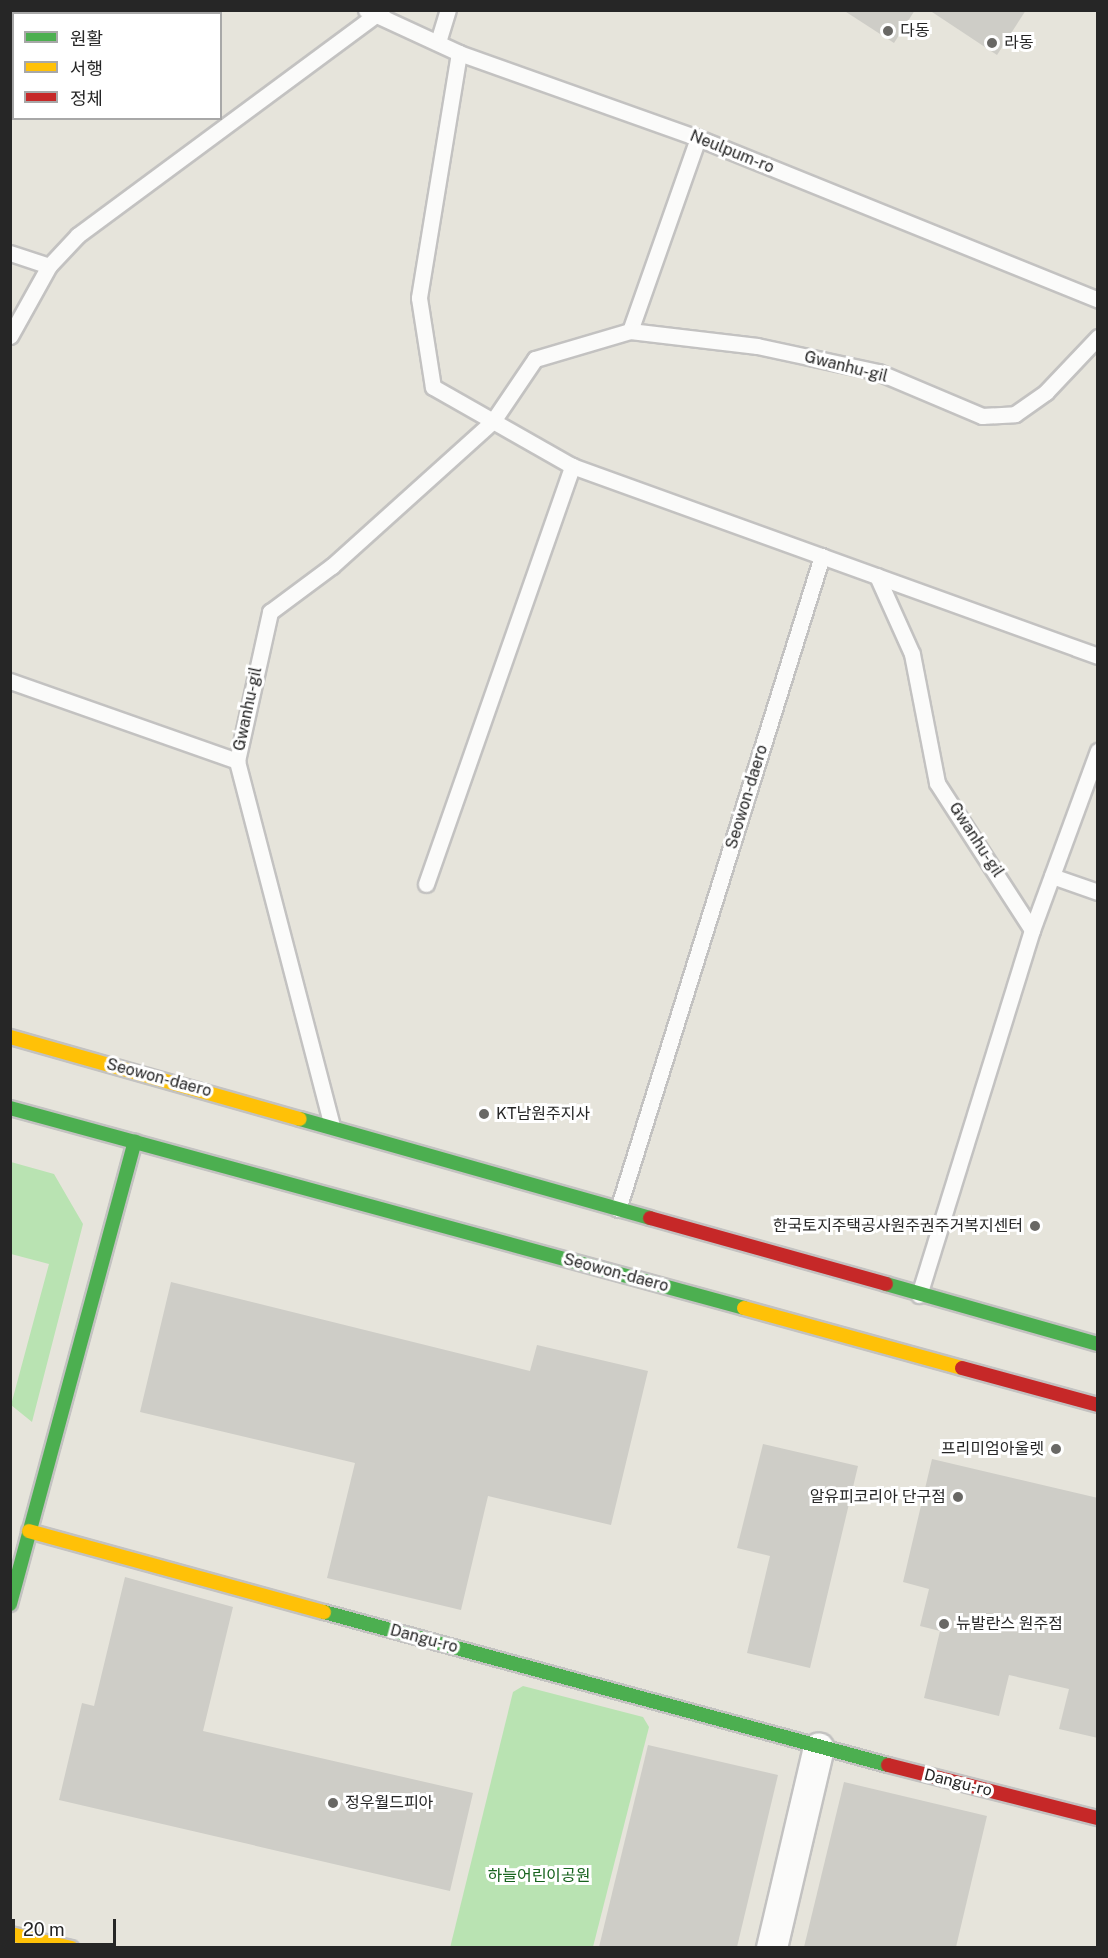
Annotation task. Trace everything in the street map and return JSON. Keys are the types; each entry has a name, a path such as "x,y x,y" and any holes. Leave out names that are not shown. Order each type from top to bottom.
{"street":[{"name":"Seowon-daero","path":"10,1037 1098,1344"},
{"name":"Seowon-daero","path":"10,1108 1098,1404"},
{"path":"10,1604 135,1142"},
{"name":"Dangu-ro","path":"29,1531 819,1748 1098,1818"},
{"path":"772,1947 819,1748"},
{"path":"10,1934 72,1947"}],"lane":[{"path":"438,42 448,10"},
{"path":"10,336 49,266 78,235 374,12"},
{"name":"Neulpum-ro","path":"374,12 459,53 698,138 1098,300"},
{"path":"459,53 419,298 433,387 572,466 1098,656"},
{"path":"630,331 698,138"},
{"path":"10,253 49,266"},
{"name":"Gwanhu-gil","path":"332,1126 237,761 270,612 332,566 493,421 535,359 630,331 757,346 878,372 982,416 1023,409 1047,392 1098,337"},
{"path":"426,884 572,466"},
{"name":"Seowon-daero","path":"618,1209 822,556"},
{"name":"Gwanhu-gil","path":"877,576 912,654 937,783 1032,930"},
{"path":"10,681 237,761"},
{"path":"919,1295 1032,930 1098,751"},
{"path":"1052,876 1098,892"}],"green space":[{"path":"11,1162 54,1174 83,1224 32,1422 11,1405 49,1264 11,1254"},
{"name":"하늘어린이공원","path":"523,1686 643,1717 649,1727 593,1947 450,1948 513,1692"}],"building":[{"name":"다동","path":"843,10 915,10 894,43"},
{"name":"라동","path":"929,10 1026,10 997,55"},
{"path":"171,1282 530,1371 537,1345 648,1371 611,1525 488,1496 461,1610 327,1578 355,1463 140,1412"},
{"path":"763,1444 858,1466 810,1668 747,1653 770,1556 737,1548"},
{"path":"932,1459 1098,1498 1098,1738 1059,1729 1069,1689 1009,1675 999,1716 924,1698 940,1631 920,1626 929,1589 903,1582"},
{"path":"125,1577 233,1607 203,1731 473,1793 450,1891 59,1800 82,1703 94,1706"},
{"path":"648,1745 778,1775 737,1947 599,1947"},
{"path":"844,1782 987,1816 956,1947 804,1947"}],"traffic: fast":[{"path":"10,1108 744,1308"},
{"path":"300,1119 650,1218"},
{"path":"10,1604 135,1142"},
{"path":"886,1284 1098,1344"},
{"path":"324,1612 888,1765"}],"traffic: slow":[{"path":"10,1037 300,1119"},
{"path":"744,1308 962,1368"},
{"path":"29,1531 324,1612"},
{"path":"10,1934 71,1948"}],"traffic: jam":[{"path":"650,1218 886,1284"},
{"path":"962,1368 1098,1405"},
{"path":"888,1765 1098,1818"}],"place":[{"name":"다동","path":"888,31"},
{"name":"라동","path":"992,43"},
{"name":"KT남원주지사","path":"484,1114"},
{"name":"한국토지주택공사원주권주거복지센터","path":"1035,1226"},
{"name":"프리미엄아울렛","path":"1056,1449"},
{"name":"알유피코리아 단구점","path":"958,1497"},
{"name":"뉴발란스 원주점","path":"944,1624"},
{"name":"정우월드피아","path":"333,1803"}]}
